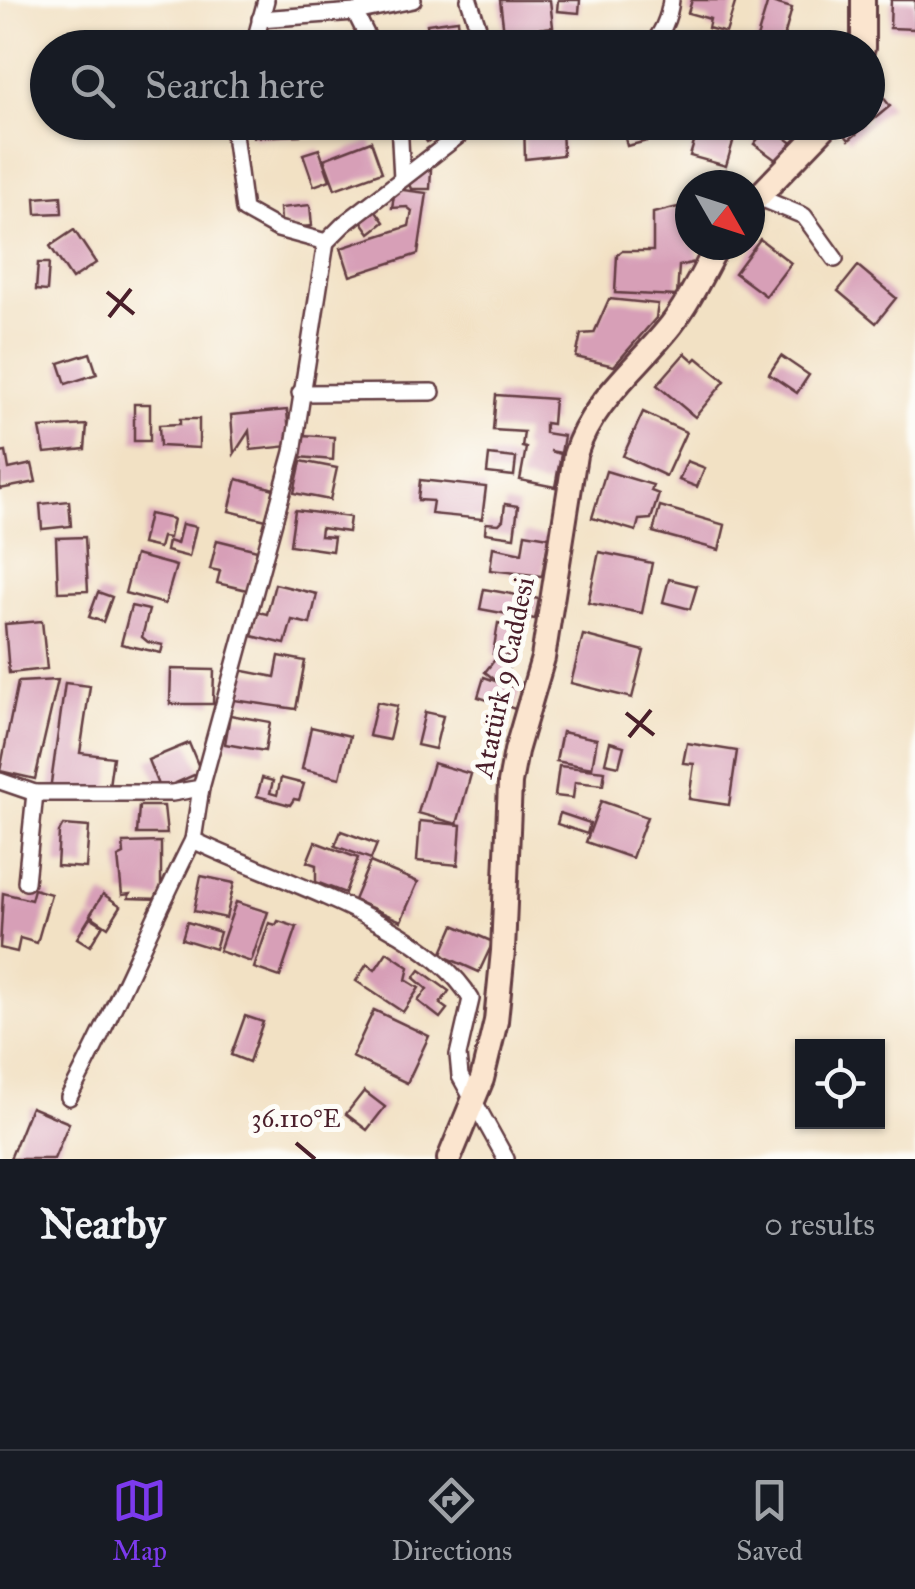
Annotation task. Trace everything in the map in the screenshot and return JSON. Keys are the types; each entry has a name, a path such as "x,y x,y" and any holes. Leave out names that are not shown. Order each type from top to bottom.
{"street":[{"path":"258,30 266,0"},
{"path":"260,19 355,12 413,0"},
{"path":"470,0 479,30"},
{"path":"662,30 671,0"},
{"path":"863,0 863,30"},
{"path":"355,12 364,30"},
{"path":"235,140 244,210 278,229 326,242"},
{"path":"401,140 402,179"},
{"path":"69,1097 115,1010 160,906 194,840 201,788 293,452 326,242 453,140"},
{"path":"765,190 813,140"},
{"path":"765,204 804,216 835,260"},
{"name":"Atatürk 9 Caddesi","path":"450,1158 490,1048 501,982 507,808 516,751 543,658 575,455 588,423 672,324 710,260"},
{"path":"300,394 432,392"},
{"path":"0,781 35,793 172,793 201,788"},
{"path":"26,882 35,793"},
{"path":"194,840 291,880 418,944 460,980 471,999 458,1055 460,1076 506,1159"}],"building":[{"path":"500,0 550,0 553,27 504,30"},
{"path":"558,0 580,0 579,13 557,11"},
{"path":"692,0 736,0 727,30 708,28 710,19 688,13"},
{"path":"891,0 915,0 915,29 890,28"},
{"path":"768,1 792,8 786,30 759,30"},
{"path":"458,20 459,30 428,30 427,24"},
{"path":"524,140 563,140 563,155 525,159"},
{"path":"626,140 651,140 627,146"},
{"path":"695,140 734,140 726,166 690,156"},
{"path":"757,140 788,140 798,147 784,166 754,144"},
{"path":"371,141 382,172 335,189 324,159"},
{"path":"319,149 330,180 314,186 303,154"},
{"path":"431,169 430,189 411,189 407,179"},
{"path":"395,189 427,193 418,254 350,276 341,248 409,226 412,211 407,207 392,208"},
{"path":"61,196 62,213 36,214 35,198"},
{"path":"310,205 312,226 290,228 281,221 280,208"},
{"path":"374,208 384,222 370,233 360,219"},
{"path":"675,208 675,260 699,261 679,266 677,296 615,293 617,255 622,251 653,251 653,213"},
{"path":"74,230 96,263 72,279 50,246"},
{"path":"765,243 791,263 766,296 735,273 745,260 765,260"},
{"path":"38,263 49,263 47,291 36,290"},
{"path":"858,266 896,298 876,323 838,291"},
{"path":"609,299 658,304 656,318 614,366 576,357 581,334 594,333"},
{"path":"90,353 97,374 66,384 59,363"},
{"path":"685,353 725,381 695,417 657,385"},
{"path":"781,356 809,375 797,393 769,374"},
{"path":"496,395 554,399 552,424 545,423 545,433 564,436 561,453 550,451 561,454 555,487 520,480 526,448 522,447 524,432 493,430"},
{"path":"134,404 150,404 150,441 134,441"},
{"path":"287,410 290,446 251,450 249,431 234,454 231,415"},
{"path":"643,412 686,432 666,476 623,456"},
{"path":"180,419 199,419 199,448 160,446 159,425 180,424"},
{"path":"87,425 85,449 45,453 40,428"},
{"path":"302,435 334,437 333,460 300,457"},
{"path":"6,452 9,469 32,464 36,482 0,489 0,453"},
{"path":"489,455 516,458 514,476 487,473"},
{"path":"301,461 337,468 330,500 294,493"},
{"path":"687,461 705,468 697,487 679,480"},
{"path":"606,471 653,485 651,491 659,494 651,519 639,520 636,531 592,518"},
{"path":"237,479 274,489 266,520 229,511"},
{"path":"420,480 486,487 482,519 431,514 433,501 418,500"},
{"path":"69,501 71,526 42,529 40,504"},
{"path":"505,504 518,506 514,537 485,533 486,523 499,524 503,520"},
{"path":"660,506 725,525 719,550 653,532"},
{"path":"295,510 350,517 348,532 321,528 320,536 334,537 332,551 290,545"},
{"path":"149,514 173,519 169,538 162,537 159,548 142,544"},
{"path":"182,524 196,527 189,557 166,551 168,541 177,544"},
{"path":"525,533 549,537 542,576 490,570 493,547 522,553"},
{"path":"85,537 88,591 58,592 56,538"},
{"path":"217,540 257,550 247,590 217,583 220,571 210,569"},
{"path":"599,552 652,563 642,613 588,603"},
{"path":"135,555 176,566 165,604 125,593"},
{"path":"669,579 697,586 690,609 663,602"},
{"path":"275,584 317,594 310,624 292,620 285,644 252,636 258,612 267,614"},
{"path":"484,589 539,599 535,619 480,609"},
{"path":"98,592 112,597 103,622 89,617"},
{"path":"131,606 149,610 142,637 163,645 161,653 121,644"},
{"path":"42,621 47,669 9,673 5,624"},
{"path":"498,623 518,627 513,657 493,654"},
{"path":"583,635 644,651 632,698 571,683"},
{"path":"279,656 305,661 296,709 227,699 234,669 275,677"},
{"path":"497,657 510,666 498,682 485,672"},
{"path":"171,669 214,670 213,704 170,704"},
{"path":"484,677 521,690 515,709 478,697"},
{"path":"58,680 35,779 0,771 18,682"},
{"path":"65,683 90,686 80,753 113,757 108,793 50,790"},
{"path":"377,702 397,706 389,740 369,736"},
{"path":"425,712 443,716 435,749 417,745"},
{"path":"230,715 270,722 265,751 225,744"},
{"path":"311,727 350,736 340,778 302,769"},
{"path":"562,732 597,739 592,768 556,761"},
{"path":"610,742 624,746 619,766 605,763"},
{"path":"189,743 201,772 160,790 148,760"},
{"path":"687,743 737,751 729,805 689,799 694,764 683,763"},
{"path":"433,763 471,774 457,824 418,813"},
{"path":"559,766 605,771 603,785 575,782 573,798 555,796"},
{"path":"262,778 273,781 270,793 277,795 281,778 304,784 299,800 294,799 290,805 257,796"},
{"path":"601,801 647,817 632,858 586,842"},
{"path":"139,806 164,806 167,834 137,834"},
{"path":"560,813 590,823 587,834 557,824"},
{"path":"420,821 461,825 458,865 417,861"},
{"path":"63,825 89,827 86,868 57,866"},
{"path":"341,831 377,844 371,859 335,846"},
{"path":"161,842 161,899 122,895 118,857 124,854 123,843"},
{"path":"315,842 358,858 345,893 316,882 316,865 307,862"},
{"path":"370,862 418,882 401,921 354,900"},
{"path":"201,876 234,883 226,918 194,911"},
{"path":"34,889 51,894 37,943 20,938 17,952 0,948 3,893 31,900"},
{"path":"103,894 121,906 108,927 90,915"},
{"path":"236,902 268,912 251,962 219,951"},
{"path":"90,917 103,925 90,946 77,938"},
{"path":"278,921 297,927 280,977 254,968 269,923 276,925"},
{"path":"187,922 220,932 215,949 182,939"},
{"path":"454,925 493,942 479,972 441,955"},
{"path":"387,952 409,967 406,980 419,988 403,1012 356,981 367,964 375,970"},
{"path":"420,970 449,991 440,1004 447,1009 440,1018 418,1001 427,989 414,978"},
{"path":"374,1010 429,1036 407,1083 352,1057"},
{"path":"245,1016 263,1022 249,1062 231,1055"},
{"path":"364,1091 385,1107 367,1130 346,1114"},
{"path":"31,1107 69,1123 54,1159 10,1159"}]}
